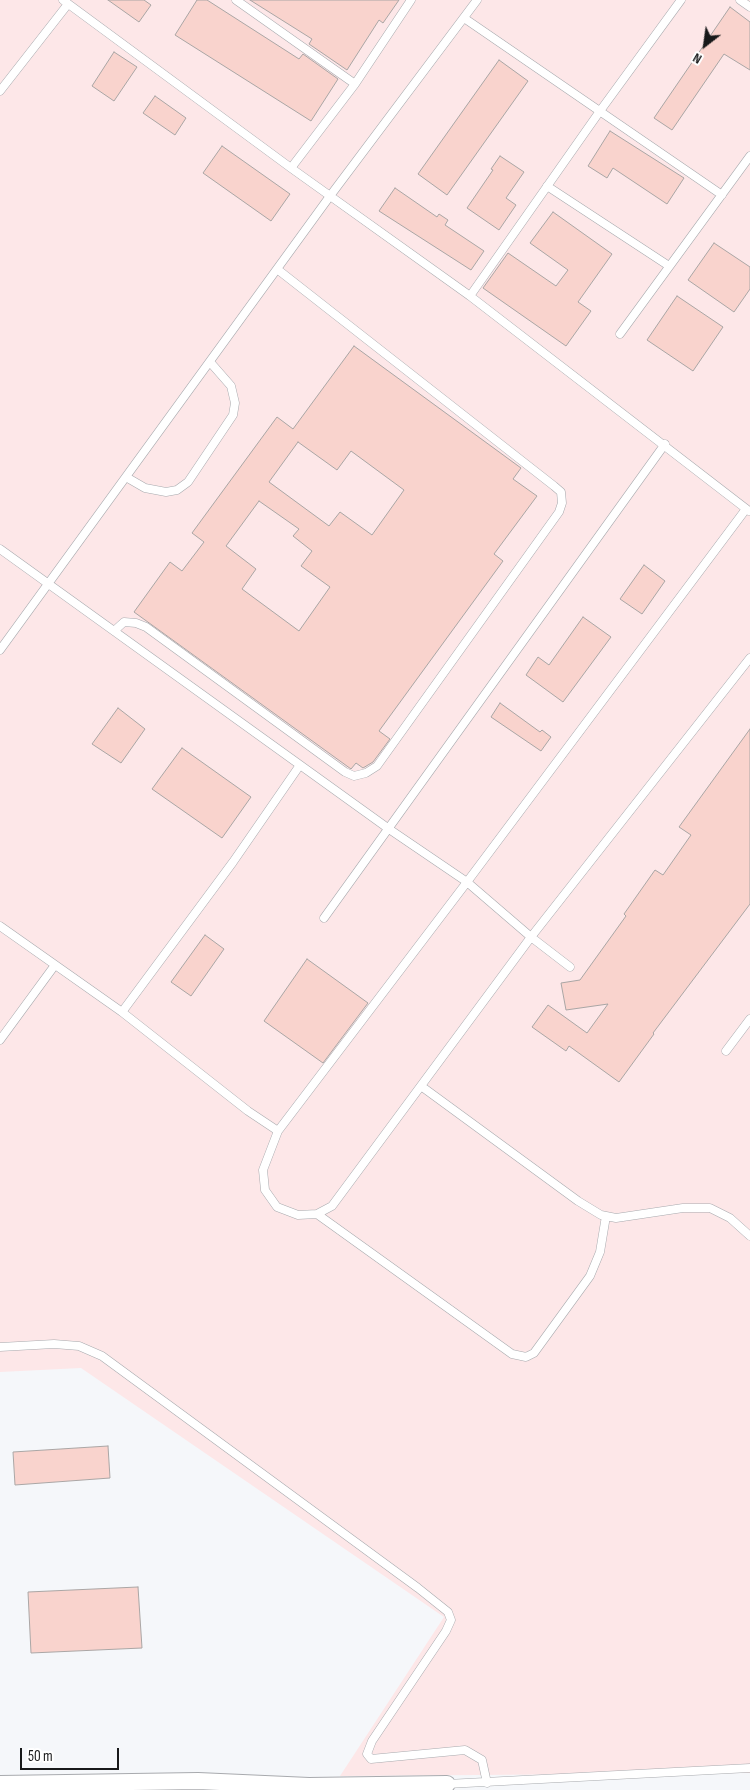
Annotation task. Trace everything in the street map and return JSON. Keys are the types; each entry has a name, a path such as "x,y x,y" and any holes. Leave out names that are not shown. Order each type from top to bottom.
{"street":[{"path":"0,1784 128,1786 198,1781 348,1786 434,1786"}],"lane":[{"path":"236,0 355,84"},
{"path":"291,168 355,84 411,0"},
{"path":"0,650 330,196 477,0"},
{"path":"470,296 600,111 681,0"},
{"path":"740,0 750,7"},
{"path":"0,91 66,2 291,168 470,296 665,444 748,510 278,1131 263,1170 265,1190 277,1207 298,1215 317,1214 332,1206 531,937 750,658"},
{"path":"464,18 722,194"},
{"path":"620,334 750,156"},
{"path":"547,186 669,266"},
{"path":"114,631 124,622 136,623 146,627 345,772 354,776 366,773 377,766 559,512 562,504 561,492 277,269"},
{"path":"126,477 145,488 166,492 176,490 188,482 233,415 235,402 231,386 210,362"},
{"path":"324,918 390,829 665,444"},
{"path":"0,549 300,765 467,882 570,968"},
{"path":"122,1012 234,862 300,765"},
{"path":"0,926 122,1012 248,1112 278,1131"},
{"path":"0,1040 55,965"},
{"path":"726,1051 750,1019"},
{"path":"421,1086 578,1201 606,1216 616,1218 683,1208 710,1208 730,1218 750,1236"},
{"path":"317,1214 512,1354 526,1357 534,1353 590,1276 600,1252 606,1216"},
{"path":"0,1347 54,1344 79,1346 102,1356 410,1582 448,1612 451,1620 446,1631 372,1741 367,1754 371,1759 465,1750 482,1760 487,1783"},
{"path":"434,1786 750,1768"}],"shaded area":[{"path":"0,0 750,0 750,1773 340,1776 444,1617 81,1368 0,1372"}],"building":[{"path":"108,0 144,0 151,5 139,22"},
{"path":"197,0 207,0 299,59 303,54 338,79 311,121 175,35"},
{"path":"250,0 399,0 383,23 379,20 347,70 309,44 312,39"},
{"path":"730,7 750,22 750,70 724,54 672,130 654,118"},
{"path":"114,52 137,67 114,101 92,86"},
{"path":"499,60 528,81 447,195 418,174"},
{"path":"155,96 186,118 175,135 143,113"},
{"path":"610,131 684,178 667,204 613,168 607,178 588,166"},
{"path":"222,146 290,194 271,221 203,173"},
{"path":"500,156 524,172 506,198 516,205 499,230 467,208 493,170 491,169"},
{"path":"395,188 437,217 439,214 448,220 445,225 484,251 471,270 379,211"},
{"path":"553,212 612,254 578,302 591,311 566,346 483,288 508,253 556,286 568,270 530,243"},
{"path":"714,243 750,267 750,289 734,312 688,280"},
{"path":"677,296 723,327 693,371 647,340"},
{"path":"354,346 521,468 513,479 537,496 494,554 503,561 379,731 390,739 373,762 363,768 356,763 351,769 134,612 170,562 182,571 204,542 192,533 277,417 293,429","holes":["298,442 337,470 351,451 404,490 372,535 340,512 329,526 269,482","259,501 299,529 293,536 312,551 301,566 330,587 299,631 242,589 256,569 226,546"]},
{"path":"644,565 665,581 642,614 620,599"},
{"path":"583,617 611,637 563,702 526,675 538,657 549,665"},
{"path":"500,703 540,732 542,730 551,737 541,751 491,717"},
{"path":"118,708 145,729 121,763 92,744"},
{"path":"750,729 750,904 653,1033 619,1082 569,1046 566,1051 532,1027 548,1005 587,1033 608,1004 566,1010 561,983 580,980 626,916 624,914 655,870 663,875 691,835 679,827"},
{"path":"182,748 251,797 222,838 152,789"},
{"path":"205,935 224,949 191,996 171,982"},
{"path":"307,959 368,1003 323,1063 264,1021"},
{"path":"108,1446 110,1478 15,1485 13,1452"},
{"path":"138,1587 142,1648 31,1653 28,1592"}]}
